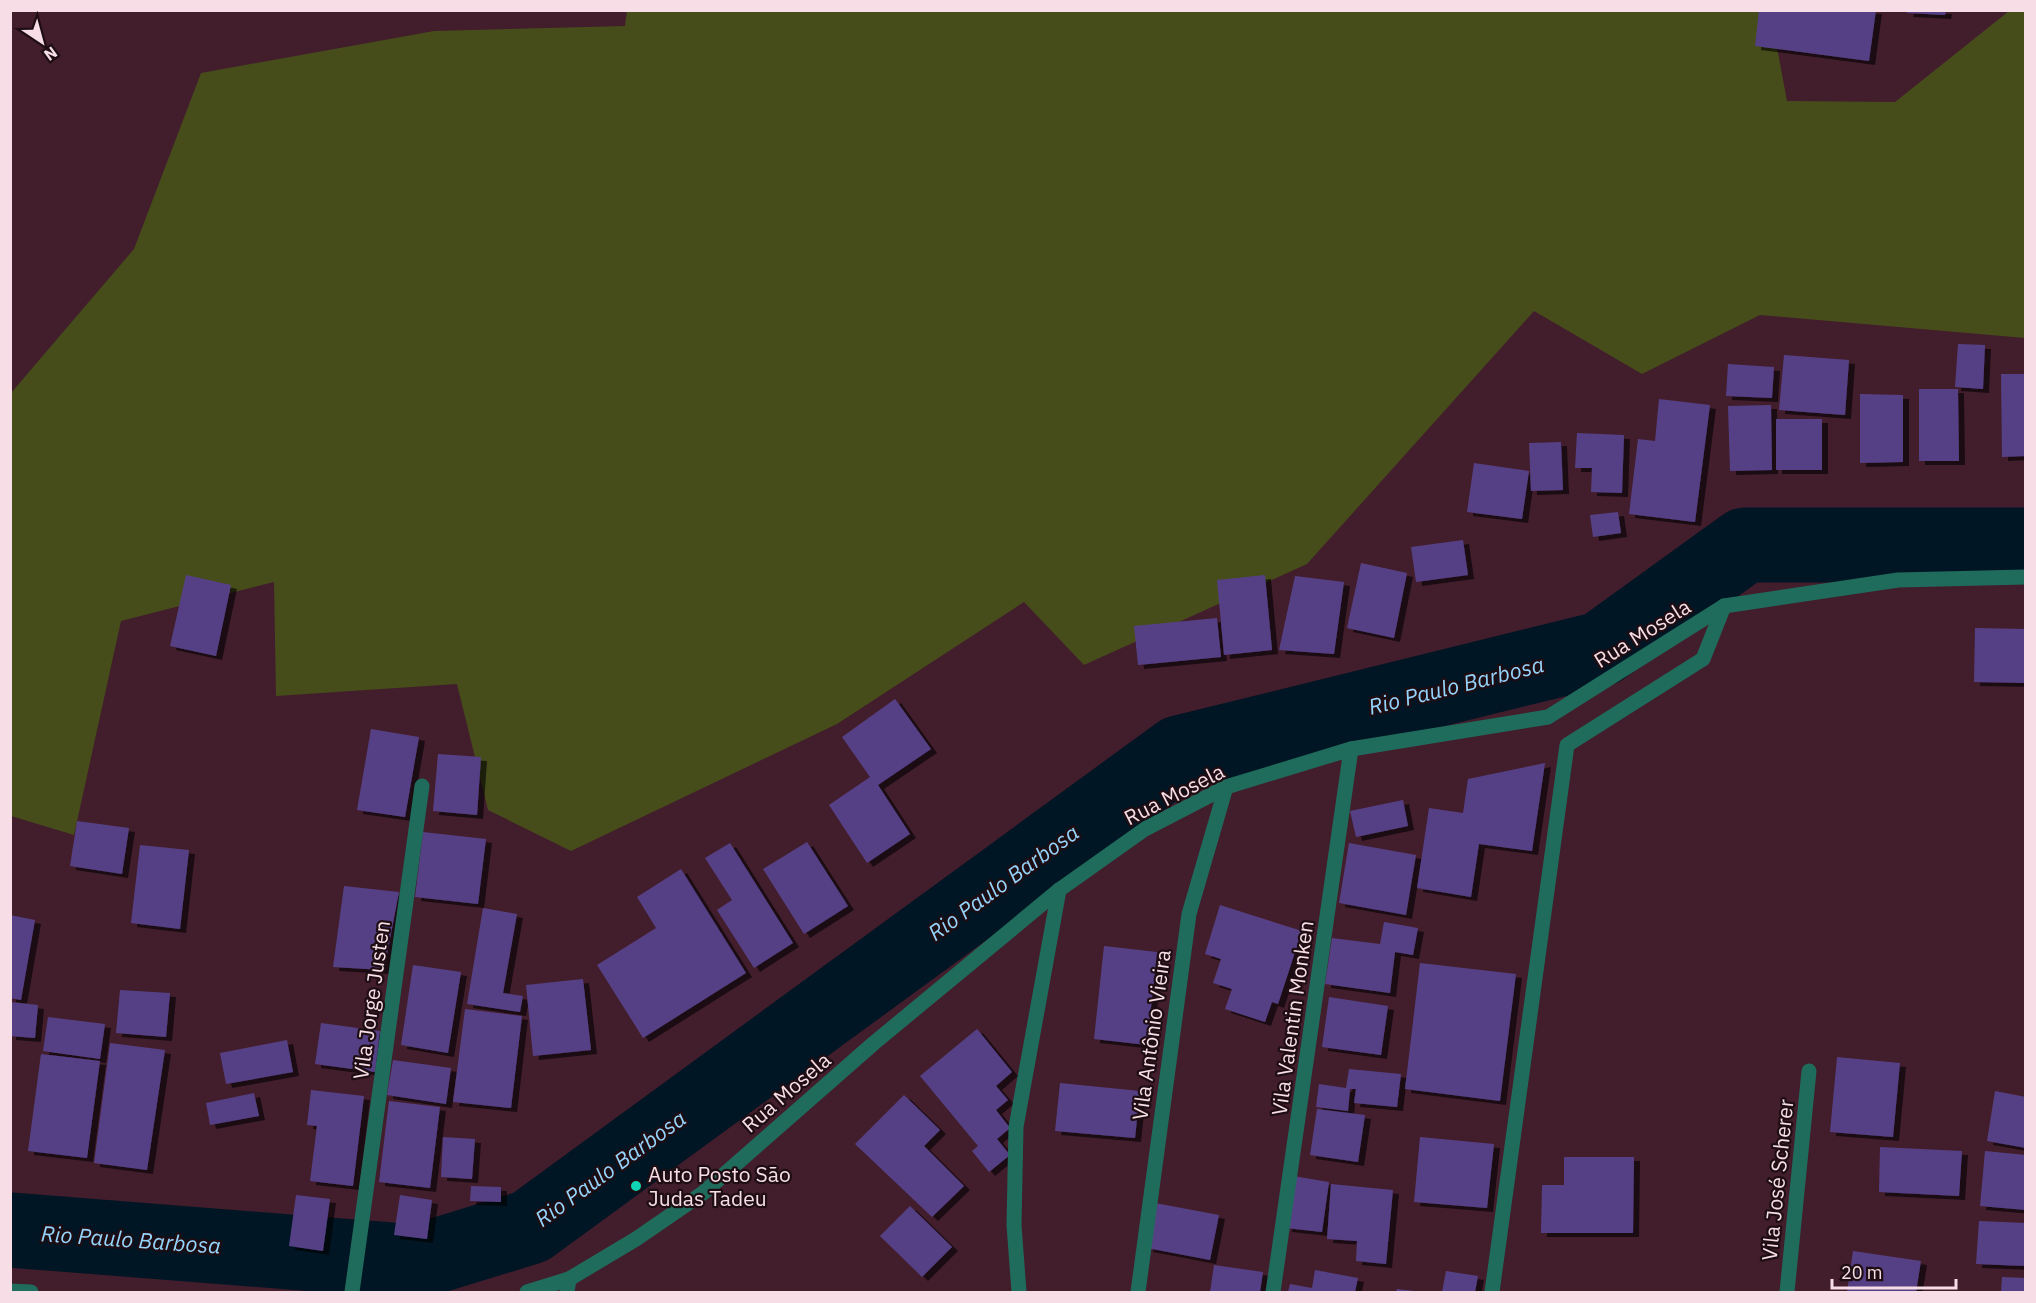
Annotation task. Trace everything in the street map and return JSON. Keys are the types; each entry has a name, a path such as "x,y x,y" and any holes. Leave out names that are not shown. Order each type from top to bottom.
{"street":[{"name":"Rua Mosela","path":"527,1293 568,1286 703,1193 874,1043 1059,890 1145,829 1226,787 1351,749 1548,717 1724,606 1898,580 2025,577"},
{"path":"1492,1293 1567,745 1703,658 1724,606"},
{"name":"Vila Valentin Monken","path":"1273,1293 1351,749"},
{"name":"Vila Jorge Justen","path":"352,1293 422,786"},
{"name":"Vila Antônio Vieira","path":"1138,1293 1189,914 1226,787"},
{"path":"1019,1293 1014,1225 1016,1127 1059,890"},
{"name":"Vila José Scherer","path":"1787,1293 1809,1071"},
{"path":"10,1291 31,1293"}],"green space":[{"path":"627,10 1770,10 1787,101 1895,102 2009,11 2025,11 2025,338 1760,315 1642,374 1534,311 1307,564 1084,665 1024,602 837,724 571,851 488,810 457,684 276,696 274,582 121,621 74,835 11,816 11,393 134,249 201,73 434,31 625,26"}],"building":[{"path":"1759,10 1876,10 1869,61 1755,46"},
{"path":"1908,10 1946,10 1945,15 1907,13"},
{"path":"1958,344 1985,345 1983,389 1955,387"},
{"path":"1784,355 1849,360 1845,415 1779,410"},
{"path":"1728,364 1774,367 1772,398 1726,396"},
{"path":"2001,374 2026,374 2026,456 2002,457"},
{"path":"1919,389 1958,389 1959,461 1919,461"},
{"path":"1860,394 1903,395 1903,462 1860,463"},
{"path":"1659,399 1710,405 1695,522 1629,514 1638,439 1655,441"},
{"path":"1771,405 1772,470 1730,471 1728,406"},
{"path":"1776,419 1822,419 1822,470 1776,470"},
{"path":"1577,433 1624,435 1622,493 1591,492 1592,468 1575,468"},
{"path":"1561,442 1563,490 1531,491 1529,443"},
{"path":"1474,463 1529,471 1522,519 1467,512"},
{"path":"1618,512 1621,533 1593,537 1590,515"},
{"path":"1463,540 1468,575 1416,582 1411,547"},
{"path":"1361,563 1407,573 1394,638 1347,628"},
{"path":"186,575 231,585 216,656 170,646"},
{"path":"1265,575 1272,650 1224,655 1217,580"},
{"path":"1295,576 1344,582 1334,654 1279,650"},
{"path":"1217,618 1221,657 1138,665 1134,626"},
{"path":"1975,628 2026,629 2026,683 1974,682"},
{"path":"895,699 931,749 878,785 910,834 867,863 829,805 870,777 842,737"},
{"path":"371,729 419,737 405,817 357,810"},
{"path":"438,754 481,757 477,815 433,811"},
{"path":"1545,763 1532,851 1479,844 1471,897 1417,888 1429,808 1463,813 1468,779"},
{"path":"1403,800 1408,826 1356,837 1350,811"},
{"path":"77,821 129,828 122,874 70,866"},
{"path":"423,832 486,839 478,904 415,897"},
{"path":"807,842 848,906 804,934 763,869"},
{"path":"730,843 793,943 754,968 717,910 732,900 705,858"},
{"path":"1349,843 1416,855 1406,915 1339,903"},
{"path":"140,845 189,850 180,929 131,923"},
{"path":"681,869 746,973 643,1038 597,965 656,928 637,897"},
{"path":"344,886 399,892 384,970 333,967"},
{"path":"1220,905 1302,931 1278,1004 1272,1002 1265,1022 1225,1009 1232,989 1213,983 1221,959 1205,954"},
{"path":"483,908 517,914 503,993 523,996 520,1012 467,1004"},
{"path":"10,915 35,920 21,1000 10,998"},
{"path":"1384,922 1418,928 1413,955 1395,952 1390,993 1325,984 1332,938 1380,944"},
{"path":"1104,946 1157,952 1147,1045 1094,1039"},
{"path":"1420,963 1516,974 1500,1101 1405,1089"},
{"path":"413,965 461,972 448,1053 401,1045"},
{"path":"583,979 591,1050 533,1056 526,985"},
{"path":"120,990 170,993 166,1037 116,1033"},
{"path":"1329,997 1388,1006 1381,1055 1322,1047"},
{"path":"10,1002 38,1005 35,1038 10,1036"},
{"path":"465,1009 522,1016 511,1108 453,1102"},
{"path":"48,1017 105,1024 100,1059 43,1051"},
{"path":"321,1023 380,1031 375,1072 315,1064"},
{"path":"977,1029 1012,1072 996,1086 1008,1100 996,1110 1010,1128 997,1139 1010,1155 989,1172 972,1151 978,1146 920,1076"},
{"path":"287,1040 293,1072 226,1084 220,1053"},
{"path":"110,1043 165,1050 147,1170 94,1163"},
{"path":"41,1054 100,1061 87,1158 28,1151"},
{"path":"1837,1057 1900,1063 1893,1137 1830,1132"},
{"path":"393,1060 451,1068 446,1104 387,1095"},
{"path":"1349,1069 1401,1074 1397,1107 1354,1103 1356,1089 1350,1089 1348,1111 1316,1107 1319,1084 1346,1088"},
{"path":"1060,1083 1140,1091 1135,1138 1055,1131"},
{"path":"311,1090 364,1096 353,1186 310,1181 317,1126 307,1125"},
{"path":"1995,1091 2026,1097 2026,1148 1987,1141"},
{"path":"254,1093 259,1116 210,1125 206,1103"},
{"path":"904,1095 940,1130 924,1146 964,1186 932,1217 855,1144"},
{"path":"389,1101 440,1107 430,1188 379,1182"},
{"path":"1317,1109 1365,1115 1358,1162 1310,1155"},
{"path":"443,1137 475,1139 472,1179 441,1177"},
{"path":"1420,1137 1494,1144 1487,1208 1414,1202"},
{"path":"1880,1147 1962,1151 1959,1196 1879,1192"},
{"path":"1985,1151 2026,1155 2026,1210 1980,1206"},
{"path":"1564,1157 1634,1157 1633,1233 1541,1233 1542,1185 1564,1185"},
{"path":"1293,1176 1329,1182 1322,1232 1286,1228"},
{"path":"1331,1184 1393,1190 1386,1264 1356,1261 1357,1241 1327,1239"},
{"path":"471,1186 501,1187 501,1202 470,1201"},
{"path":"296,1195 330,1199 323,1251 289,1246"},
{"path":"400,1195 432,1200 427,1239 394,1235"},
{"path":"1155,1203 1219,1215 1210,1260 1147,1248"},
{"path":"910,1206 952,1247 922,1277 880,1236"},
{"path":"1979,1221 2026,1223 2026,1266 1976,1264"},
{"path":"1853,1251 1921,1261 1916,1292 1847,1292"},
{"path":"1214,1265 1263,1272 1260,1292 1210,1292"},
{"path":"1315,1270 1358,1278 1355,1292 1288,1292 1290,1284 1312,1288"},
{"path":"1446,1271 1478,1276 1475,1292 1442,1292"},
{"path":"2002,1277 2026,1278 2026,1292 2001,1292"},
{"path":"1397,1289 1414,1291 1414,1292 1396,1292"}],"waterway":[{"name":"Rio Paulo Barbosa","path":"10,1230 416,1262 530,1227 1179,753 1601,649 1745,545 2026,545"}],"place":[{"name":"Auto Posto São Judas Tadeu","path":"636,1186"}]}
